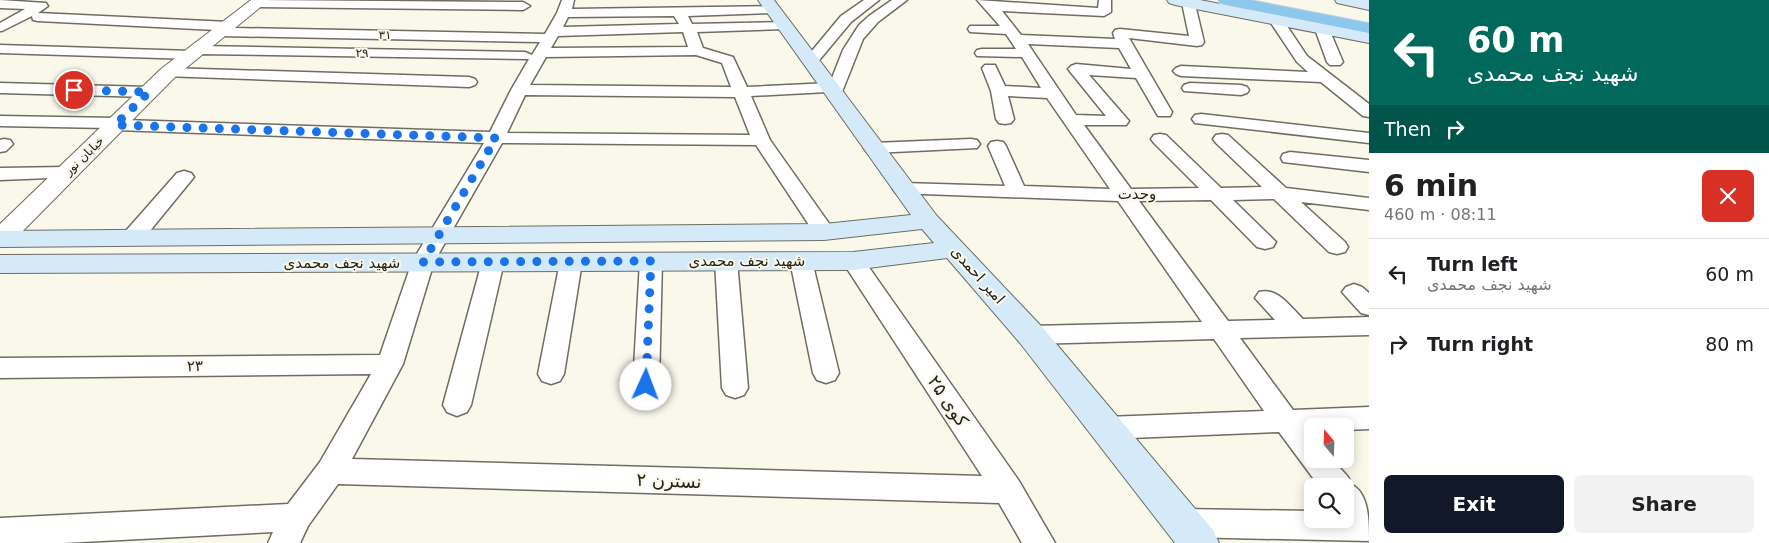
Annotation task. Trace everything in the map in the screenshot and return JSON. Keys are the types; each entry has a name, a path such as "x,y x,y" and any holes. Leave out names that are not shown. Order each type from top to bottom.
{"highway":[{"path":"1226,0 1369,28"},
{"path":"1289,0 1369,15"}],"main road":[{"path":"1343,0 1369,5"},
{"path":"1189,1 1293,23"},
{"path":"1189,1 1369,38"},
{"name":"امیر احمدی","path":"774,11 928,221 1031,335 1191,533"},
{"name":"شهید نجف محمدی","path":"0,239 824,232 928,221"},
{"name":"شهید نجف محمدی","path":"0,264 801,261 853,260 954,249"}],"street":[{"path":"811,61 846,19 873,0"},
{"path":"520,90 742,92 831,90 845,58 864,26 901,0"},
{"path":"259,1 523,6"},
{"name":"خیابان نور","path":"0,239 168,74 259,1"},
{"path":"1164,112 1124,44 1120,33 1197,42 1189,1"},
{"path":"987,3 1105,6"},
{"path":"987,3 1026,42 1052,93 1304,445"},
{"path":"0,4 41,6 2,27"},
{"path":"0,532 290,530 330,471 390,364 423,262 496,138 542,45 566,6 679,12 774,11"},
{"path":"542,45 689,30 774,11"},
{"path":"679,12 689,30 697,51"},
{"name":"۳۱","path":"38,17 225,29 542,45"},
{"path":"1276,20 1302,58 1369,112"},
{"path":"975,29 1026,42"},
{"path":"1322,29 1335,62"},
{"path":"982,53 1026,42 1124,44"},
{"path":"1086,42 1092,57"},
{"path":"542,45 697,51 728,60 761,140 824,232"},
{"name":"۲۹","path":"0,48 195,52 542,45"},
{"path":"1181,71 1243,67"},
{"path":"990,68 999,92 1005,119"},
{"path":"1072,120 1120,121 1076,69 1141,74"},
{"path":"1222,69 1324,77"},
{"path":"1190,88 1241,91 1222,69"},
{"path":"168,74 469,82"},
{"path":"0,88 149,92"},
{"path":"999,92 1052,93"},
{"path":"1369,123 1206,113 1369,138"},
{"path":"0,121 496,138 761,140"},
{"path":"1160,140 1265,242"},
{"path":"1222,140 1338,248"},
{"path":"873,148 971,144"},
{"path":"997,146 1017,192"},
{"path":"1290,158 1369,166"},
{"path":"0,174 67,173"},
{"path":"132,238 184,177"},
{"name":"وحدت","path":"904,189 1126,195 1278,193 1369,204"},
{"name":"کوی ۲۵","path":"853,260 1008,490 1039,543"},
{"path":"646,385 651,261"},
{"path":"726,261 735,388"},
{"path":"801,261 826,373"},
{"path":"457,405 494,262"},
{"path":"551,374 571,262"},
{"path":"1267,298 1297,328"},
{"path":"1031,335 1369,326"},
{"name":"۲۳","path":"0,368 390,364"},
{"path":"1106,428 1369,418"},
{"path":"1322,468 1330,478"},
{"name":"نسترن ۲","path":"330,471 1008,490"},
{"path":"1354,507 1369,526"},
{"path":"1191,533 1369,526"}],"route":[{"path":"74,90 149,92 115,125 496,138 423,262 651,261 646,385"}]}
